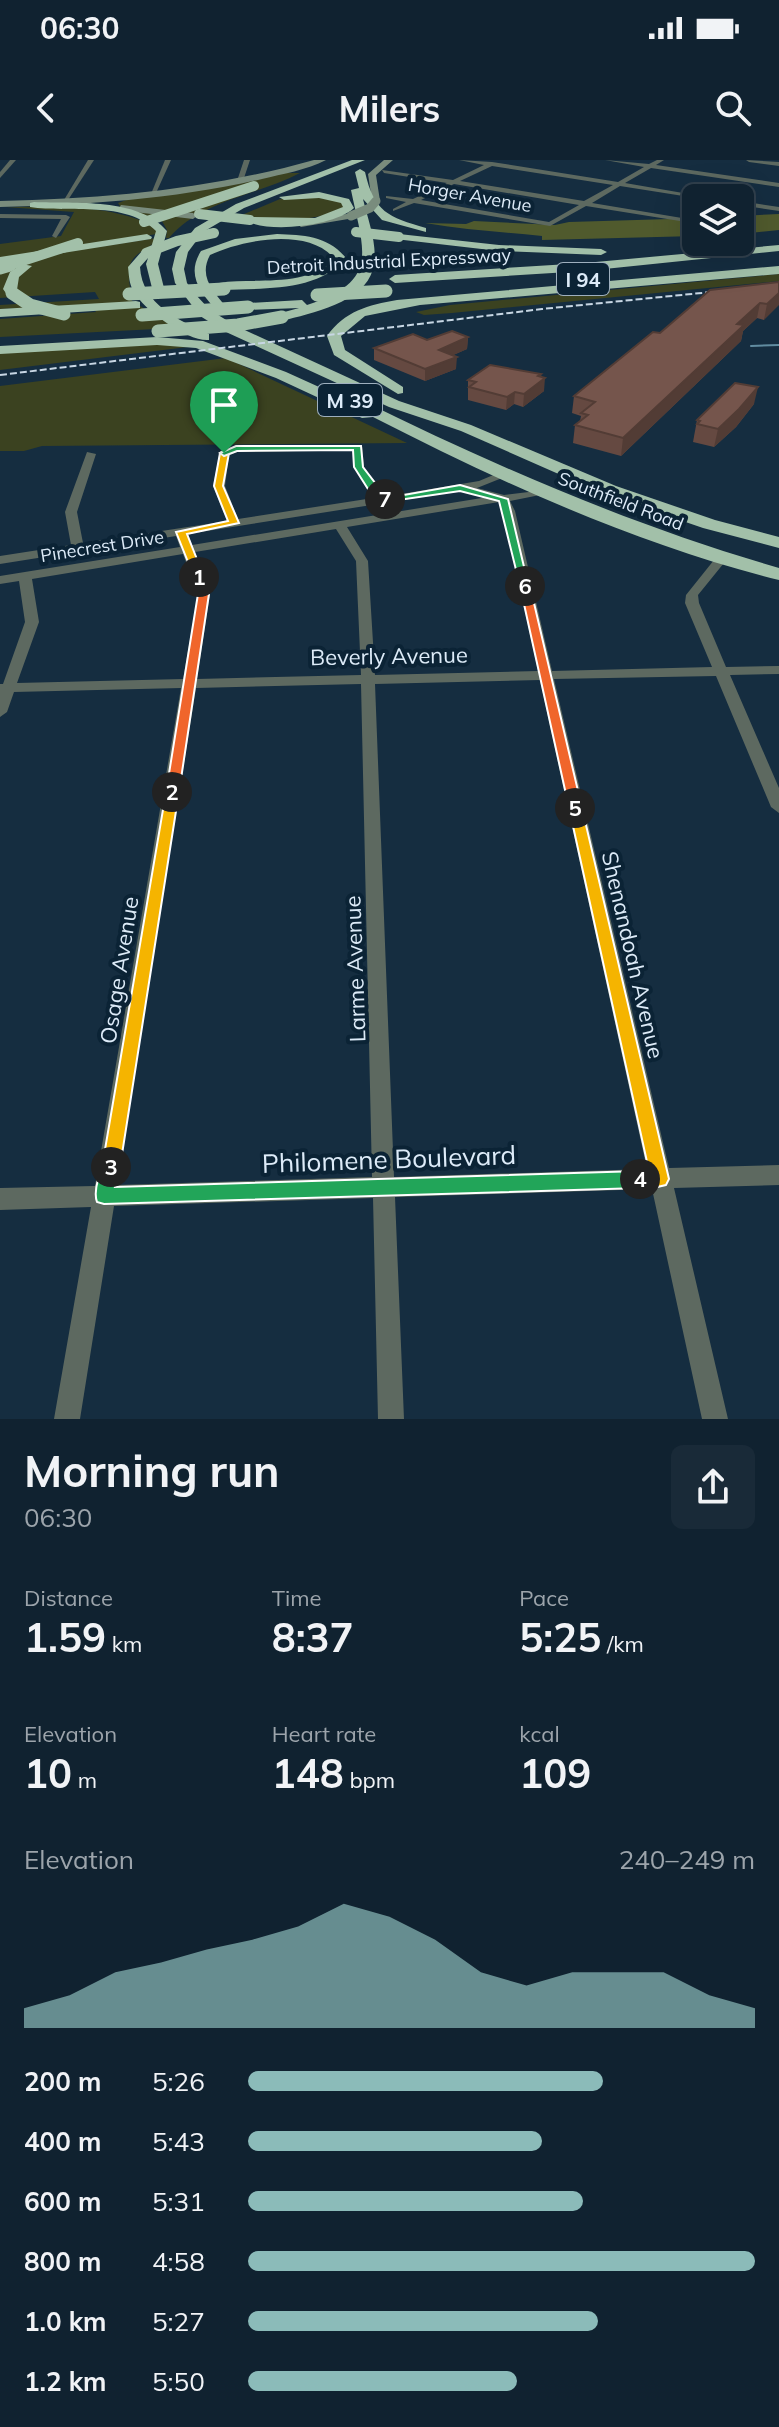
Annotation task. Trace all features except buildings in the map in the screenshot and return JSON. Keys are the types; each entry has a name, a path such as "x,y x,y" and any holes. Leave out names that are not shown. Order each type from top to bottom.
{"highway":[{"path":"0,268 334,160"},
{"path":"163,292 164,262 175,240 186,230 222,208 347,160"},
{"path":"360,166 374,160"},
{"path":"360,166 369,205 384,217 410,227 496,242 616,249"},
{"path":"0,340 238,325 282,317 336,298 365,275 368,259 356,185 360,166"},
{"name":"M 39","path":"360,166 297,184 215,218 193,236 182,252 178,269 181,283 205,313 231,329 394,404 466,428"},
{"path":"297,184 215,229 198,251 193,266 197,285 223,312 259,332 398,390 466,428"},
{"path":"28,204 112,206 247,221 315,219 340,214 349,206 336,198 310,195 262,203"},
{"path":"28,204 112,210 155,222 162,231 152,264 163,292"},
{"path":"132,226 32,263 14,275 9,289 22,302 37,308 96,316 730,274"},
{"path":"0,260 147,237 215,232 336,230 565,251 682,249"},
{"path":"215,232 177,241 146,253 134,267 134,280 158,310 183,327 281,375 437,449 453,452"},
{"path":"223,312 200,280 201,259 212,249 250,239 296,238 327,246 340,258 332,268 315,276 224,287"},
{"path":"754,246 779,245"},
{"name":"Detroit Industrial Expressway","path":"0,314 132,300 163,292 585,267 779,245"},
{"path":"630,249 682,249"},
{"path":"398,390 339,352 334,336 343,324 372,309 409,302 779,267"},
{"name":"Detroit Industrial Expressway","path":"0,301 235,300 383,295 779,267"},
{"name":"M 39","path":"163,292 187,314 217,333 453,452"},
{"path":"0,350 183,342 220,350 281,375"},
{"name":"Southfield Road","path":"466,428 610,490 779,543"},
{"name":"Southfield Road","path":"453,452 657,538 779,574"},
{"path":"503,474 526,467 541,468 640,508 692,518"},
{"path":"547,494 587,503 726,549 747,547 748,540 737,531"}],"main road":[{"path":"0,204 125,199 226,185 322,160"},
{"path":"247,221 290,224 351,216 370,208 376,201 372,174 389,160"},
{"path":"112,206 125,199"}],"street":[{"path":"0,176 13,160"},
{"path":"66,199 91,160"},
{"path":"153,193 168,160"},
{"path":"241,178 247,160"},
{"path":"462,160 682,194"},
{"path":"395,210 500,160"},
{"path":"608,160 779,185"},
{"path":"586,204 661,160"},
{"path":"749,160 779,164"},
{"path":"384,171 682,219"},
{"name":"Horger Avenue","path":"388,197 548,224 586,204"},
{"path":"754,205 779,209"},
{"path":"0,216 65,216 56,236"},
{"path":"234,523 219,486 224,453 247,449 358,447 359,467 380,500"},
{"path":"78,548 72,507 91,454"},
{"name":"Pinecrest Drive","path":"0,580 185,541 234,523 482,484 503,474"},
{"path":"460,488 503,499"},
{"name":"Pinecrest Drive","path":"0,560 78,548 340,525 547,494"},
{"name":"Shenandoah Avenue","path":"503,499 509,511 715,1419"},
{"name":"Larme Avenue","path":"340,525 363,565 391,1419"},
{"name":"Osage Avenue","path":"67,1419 111,1169 204,589 185,541"},
{"path":"722,558 691,599 779,807"},
{"path":"0,712 4,687 32,622 25,576"},
{"name":"Beverly Avenue","path":"4,687 779,670"},
{"name":"Philomene Boulevard","path":"0,1199 779,1175"}],"green space":[{"path":"282,173 300,173 213,207 182,225 169,238 166,238 167,230 162,221 115,210 120,206 118,203 126,200"},
{"path":"309,196 340,201 345,207 306,218 237,217 280,199"},
{"path":"6,207 63,207 120,214 156,227 157,234 0,258 0,244 61,236 74,212"},
{"path":"779,214 779,230 754,233 754,215"},
{"path":"682,219 682,236 542,240 542,236 425,223 466,224 474,221 555,225"},
{"path":"157,238 131,263 132,301 176,328 0,337 0,319 96,312 91,305 0,309 0,305 99,299 95,292 0,298 0,270 70,251"},
{"path":"779,274 779,281 452,313 424,315 416,312 450,305"},
{"path":"157,343 196,346 0,370 0,353"},
{"path":"226,358 407,443 42,446 24,451 0,451 0,386"}],"waterway":[{"path":"751,346 779,345"}],"railway":[{"path":"0,375 542,309 731,290"}],"route":[{"path":"358,447 359,467 380,500 460,488 486,492 503,499 509,511 660,1179 104,1196 111,1169 204,594 181,532 234,523 219,486 224,453 236,449 358,447"}]}
